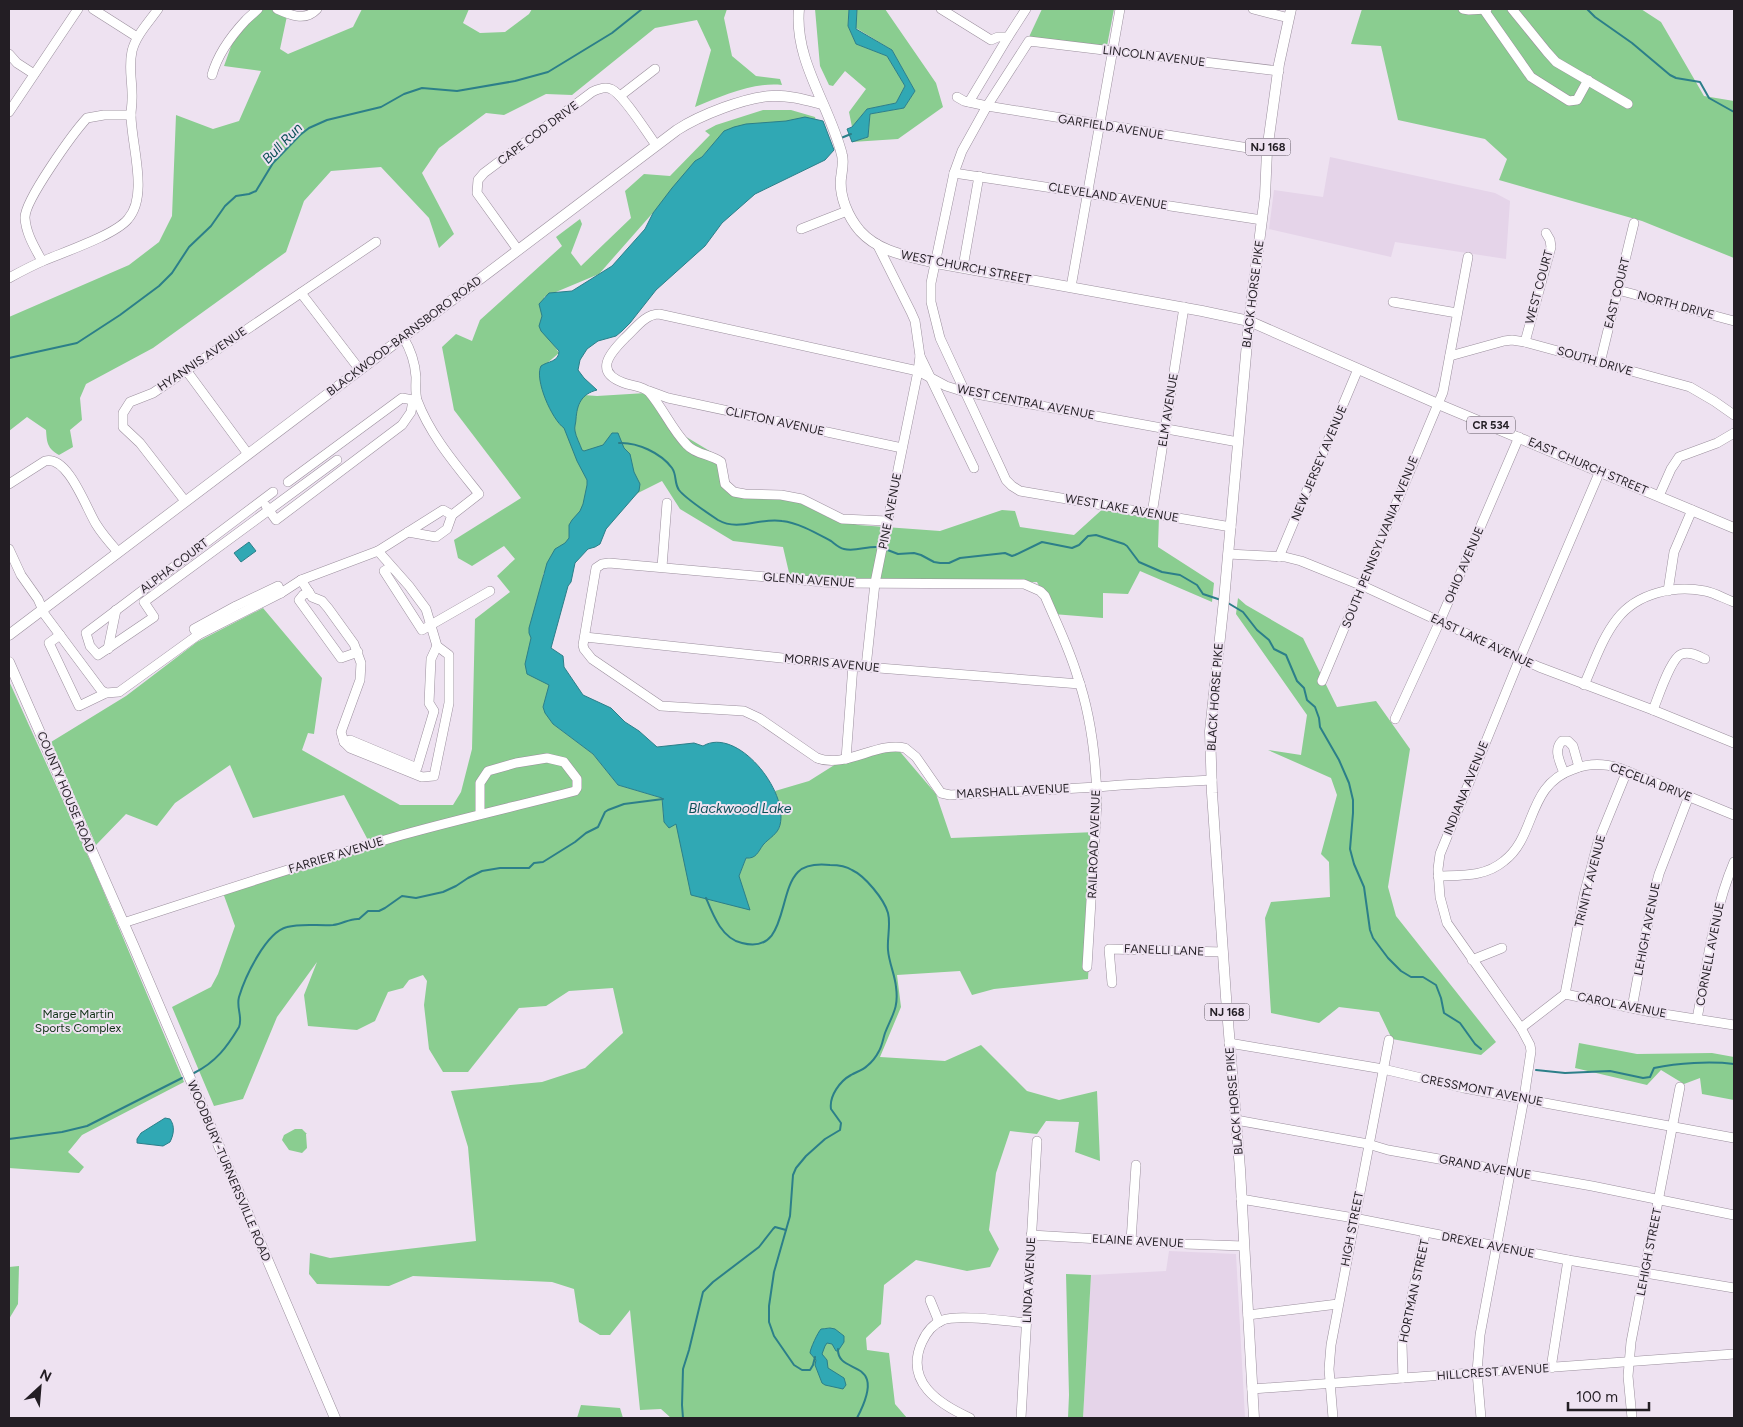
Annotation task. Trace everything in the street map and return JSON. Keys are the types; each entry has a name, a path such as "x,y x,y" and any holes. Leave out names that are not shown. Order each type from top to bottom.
{"main road":[{"name":"WEST CHURCH STREET","path":"799,9 801,42 840,150 842,161 841,192 848,211 861,232 877,244 899,255 936,263 1184,307 1230,316 1249,322"},
{"name":"BLACK HORSE PIKE","path":"1254,1418 1242,1200 1223,952 1210,731 1224,603 1249,322 1262,220 1267,151 1290,13"},
{"name":"BLACKWOOD-BARNSBORO ROAD","path":"9,635 42,608 677,130 697,118 758,98 781,96 822,104"},
{"name":"EAST CHURCH STREET","path":"1249,322 1438,404 1734,528"},
{"name":"COUNTY HOUSE ROAD","path":"9,662 123,923"},
{"name":"WOODBURY-TURNERSVILLE ROAD","path":"123,923 335,1418"}],"street":[{"path":"9,112 78,9"},
{"path":"93,9 137,37"},
{"path":"9,278 42,261 97,239 129,219 134,208 139,180 136,168 131,115 131,59 137,37 158,9"},
{"path":"212,75 215,64 226,45 258,9"},
{"path":"277,9 296,17 309,14 317,9"},
{"path":"941,9 991,40 1008,37"},
{"path":"970,102 1026,9"},
{"path":"1071,287 1120,9"},
{"path":"1253,9 1290,13"},
{"path":"1463,9 1486,9 1531,78 1569,101 1577,100 1588,80"},
{"path":"1512,9 1556,62 1628,104"},
{"name":"LINCOLN AVENUE","path":"987,106 1029,41 1279,71"},
{"path":"9,54 34,74"},
{"path":"654,69 620,96 656,145"},
{"name":"CAPE COD DRIVE","path":"518,250 479,198 477,185 481,176 592,92 608,88 620,96"},
{"name":"GARFIELD AVENUE","path":"957,97 987,106 1267,151"},
{"path":"965,392 940,338 931,302 931,283 954,173 962,151 987,106"},
{"path":"42,261 31,240 25,218 28,205 37,188 71,136 87,118 104,115 131,115"},
{"name":"CLEVELAND AVENUE","path":"954,173 1262,220"},
{"path":"963,267 979,176"},
{"path":"801,229 848,211"},
{"name":"EAST COURT","path":"1600,362 1634,223"},
{"name":"WEST COURT","path":"1525,342 1551,247 1546,233"},
{"name":"HYANNIS AVENUE","path":"185,501 140,443 125,430 122,418 124,409 130,402 153,393 376,242"},
{"path":"877,244 915,321 920,356 974,468"},
{"name":"SOUTH PENNSYLVANIA AVENUE","path":"1322,681 1438,404 1446,380 1468,258"},
{"name":"NORTH DRIVE","path":"1618,290 1734,321"},
{"path":"301,293 360,370"},
{"path":"1393,302 1457,313"},
{"name":"ELM AVENUE","path":"1152,514 1184,307"},
{"name":"WEST CENTRAL AVENUE","path":"644,320 650,315 658,314 918,371 946,386 965,392 1238,442"},
{"name":"CLIFTON AVENUE","path":"644,320 611,352 606,363 608,371 625,384 668,398 902,448"},
{"path":"262,500 276,520 402,424 411,412 415,399 416,372 410,350 402,337"},
{"name":"SOUTH DRIVE","path":"1450,356 1504,341 1525,342 1690,388 1734,415"},
{"name":"PINE AVENUE","path":"866,667 875,583 920,356"},
{"name":"NEW JERSEY AVENUE","path":"1279,557 1358,369"},
{"path":"186,370 248,454"},
{"path":"648,391 686,445 721,462 725,484 731,490 745,494 781,495 802,499 842,520 887,521"},
{"name":"WEST LAKE AVENUE","path":"965,392 1000,470 1006,480 1020,491 1231,527"},
{"path":"288,482 402,398 415,399"},
{"path":"408,532 436,537 447,529 452,515 478,494 432,431 415,399"},
{"path":"1659,496 1671,469 1679,458 1717,443 1734,433"},
{"name":"OHIO AVENUE","path":"1395,719 1440,621 1519,437"},
{"path":"330,450 345,468"},
{"path":"9,484 45,460 58,462 66,470 81,494 99,529 118,552"},
{"path":"76,655 90,646 98,655 154,617 144,602 337,460"},
{"name":"INDIANA AVENUE","path":"1481,1418 1477,1372 1480,1335 1511,1172 1531,1051 1521,1028 1447,923 1440,897 1438,876 1440,854 1520,658 1600,471"},
{"name":"ALPHA COURT","path":"90,646 86,633 273,492"},
{"path":"662,567 667,503"},
{"path":"9,550 24,580 38,599 42,608 101,690 119,692 198,635 281,593 301,580 378,551 443,510 452,515"},
{"path":"1668,591 1674,552 1692,510"},
{"path":"222,530 229,540"},
{"path":"344,742 350,740 417,768 434,711 429,704 431,659 437,646 432,626 426,609 409,586 378,551"},
{"path":"192,552 199,562"},
{"name":"EAST LAKE AVENUE","path":"1228,554 1279,557 1301,561 1363,586 1520,658 1584,685 1654,710 1734,744"},
{"name":"GLENN AVENUE","path":"585,637 596,568 609,562 834,583 1024,584 1031,586"},
{"path":"391,567 384,571 422,630 432,626 490,591"},
{"path":"301,580 312,597 322,601 328,608 358,652 362,669 360,680 341,732 344,742 350,748 422,777 434,776 448,702 449,655 437,646"},
{"name":"RAILROAD AVENUE","path":"1031,586 1045,596 1080,684 1090,720 1097,786 1096,839 1087,967"},
{"path":"1584,685 1608,632 1625,610 1635,602 1650,594 1691,590 1706,591 1734,602"},
{"path":"309,592 299,600 341,658 358,652"},
{"path":"108,649 116,610"},
{"path":"60,635 49,643 79,706 106,692"},
{"name":"MORRIS AVENUE","path":"585,637 866,667 1080,684"},
{"name":"MARSHALL AVENUE","path":"585,637 584,650 592,658 661,706 744,712 759,718 817,758 826,762 889,748 905,748 916,757 941,793 950,795 1212,780"},
{"path":"1654,710 1677,656 1689,653 1705,659"},
{"path":"846,759 853,665"},
{"path":"1564,772 1557,752 1561,741 1568,741 1572,746 1579,767"},
{"name":"FARRIER AVENUE","path":"123,923 352,850 480,814 575,791 577,779 564,762 547,758 516,763 488,771 480,783 480,814"},
{"name":"CECELIA DRIVE","path":"1438,876 1477,875 1504,862 1518,846 1542,793 1550,782 1564,772 1579,767 1602,764 1627,771 1734,815"},
{"name":"TRINITY AVENUE","path":"1565,994 1584,895 1598,842 1627,771"},
{"name":"LEHIGH AVENUE","path":"1632,1008 1654,892 1689,796"},
{"name":"CORNELL AVENUE","path":"1698,1019 1718,908 1734,862"},
{"path":"1472,960 1502,948"},
{"name":"FANELLI LANE","path":"1112,984 1109,949 1223,952"},
{"name":"CAROL AVENUE","path":"1521,1028 1565,994 1632,1008 1734,1024"},
{"name":"HIGH STREET","path":"1333,1418 1329,1369 1331,1345 1389,1040"},
{"name":"CRESSMONT AVENUE","path":"1230,1043 1383,1069 1464,1088 1734,1138"},
{"name":"LEHIGH STREET","path":"1632,1418 1629,1362 1631,1342 1680,1086"},
{"name":"GRAND AVENUE","path":"1236,1120 1368,1144 1388,1150 1592,1186 1734,1215"},
{"name":"LINDA AVENUE","path":"1021,1418 1037,1141"},
{"path":"1130,1241 1136,1165"},
{"name":"DREXEL AVENUE","path":"1242,1200 1354,1218 1568,1260 1734,1288"},
{"name":"HORTMAN STREET","path":"1404,1378 1402,1344 1426,1233"},
{"name":"ELAINE AVENUE","path":"1032,1235 1244,1246"},
{"path":"1551,1368 1568,1260"},
{"path":"930,1300 939,1322"},
{"path":"1248,1315 1338,1304"},
{"path":"970,1418 935,1398 921,1381 917,1370 917,1362 920,1346 928,1332 939,1322 955,1318 1026,1323"},
{"name":"HILLCREST AVENUE","path":"1252,1389 1734,1354"}],"shaded area":[{"path":"1330,157 1495,193 1510,201 1506,259 1395,242 1391,257 1269,229 1274,190 1323,197"},
{"path":"1169,1251 1236,1254 1245,1418 1083,1418 1091,1275 1166,1271"}],"green space":[{"path":"257,9 276,9 287,16 280,49 288,54 353,27 362,9 469,9 463,23 480,33 505,32 529,14 532,9 727,9 724,18 732,56 756,76 780,79 782,85 749,88 727,94 695,107 711,50 697,20 655,28 572,95 546,94 504,115 486,113 439,148 422,173 454,234 439,248 429,218 381,167 331,171 304,201 286,252 153,348 86,384 80,398 82,420 70,430 73,447 59,455 48,445 46,430 27,417 9,431 9,317 129,265 159,242 172,216 176,115 213,129 239,121 261,71 224,66 238,27"},
{"path":"815,9 849,9 848,26 856,44 887,56 905,86 896,103 867,109 852,127 849,112 866,89 845,71 833,86 829,85 820,66"},
{"path":"857,9 885,9 936,83 943,107 898,139 852,142 868,137 870,114 904,108 915,91 892,50 856,28"},
{"path":"1042,9 1114,9 1107,46 1029,37"},
{"path":"1362,9 1641,9 1661,22 1704,96 1734,101 1734,258 1642,221 1499,180 1507,159 1485,139 1398,120 1381,46 1351,44"},
{"path":"763,110 791,110 815,117 816,121 724,132 599,274 544,297 547,334 559,353 539,370 543,392 597,396 646,393 678,432 723,459 726,491 772,493 858,525 940,531 1002,510 1015,511 1020,527 1074,535 1106,506 1159,516 1158,547 1214,583 1212,602 1140,571 1128,594 1103,593 1103,618 1053,614 1037,582 883,586 790,577 783,547 733,541 680,509 662,481 638,493 543,574 550,685 543,707 553,724 593,754 618,785 662,798 664,822 676,823 739,876 746,858 780,827 775,791 809,781 855,752 896,747 936,794 951,838 1096,832 1088,979 994,989 972,995 960,971 897,975 901,1007 880,1057 945,1061 981,1045 1027,1091 1059,1100 1097,1091 1100,1161 1075,1152 1079,1122 1046,1121 1037,1134 1010,1131 996,1173 989,1230 999,1249 990,1267 967,1271 916,1260 884,1285 881,1324 866,1338 867,1350 889,1353 895,1404 907,1418 671,1418 661,1409 640,1410 630,1310 610,1335 600,1335 579,1322 574,1289 552,1282 413,1276 389,1286 317,1284 309,1274 310,1253 330,1258 476,1241 468,1147 451,1091 542,1082 585,1068 623,1033 613,988 569,991 546,1006 519,1008 468,1072 443,1072 429,1049 424,1005 427,981 423,975 409,980 403,988 388,992 375,1021 357,1030 308,1026 304,995 317,962 277,1017 243,1099 214,1106 172,1007 211,987 218,974 235,926 222,890 370,844 344,795 253,818 230,765 175,803 157,826 126,814 96,845 51,742 126,696 197,642 263,608 322,678 314,734 308,733 302,750 400,805 453,805 461,792 472,749 475,619 510,592 497,576 515,559 504,546 472,566 458,558 454,540 521,498 454,410 442,347 456,334 472,341 480,320 562,246 556,237 580,219 582,224 571,253 581,266 631,218 625,191 644,174 670,176 710,135 705,131 716,125"},
{"path":"1238,598 1246,605 1303,638 1337,707 1376,701 1410,749 1388,887 1396,916 1496,1042 1481,1055 1392,1039 1379,1012 1339,1007 1319,1023 1271,1013 1265,918 1271,902 1330,897 1329,862 1321,854 1337,795 1331,778 1268,750 1301,755 1307,715 1236,614"},
{"name":"Marge Martin Sports Complex","path":"9,681 97,876 184,1082 82,1135 68,1152 84,1167 79,1173 9,1168"},
{"path":"1579,1043 1637,1054 1712,1053 1734,1057 1734,1100 1702,1094 1700,1078 1684,1084 1661,1070 1647,1085 1575,1068"},
{"path":"295,1129 302,1129 307,1134 307,1148 302,1153 289,1150 282,1140 284,1135"},
{"path":"19,1266 18,1304 9,1319 9,1267"},
{"path":"1066,1274 1091,1275 1083,1418 1068,1418"},
{"path":"581,1405 620,1408 623,1418 577,1418"}],"water":[{"path":"849,9 857,9 856,29 892,50 915,91 904,108 870,114 868,137 852,142 847,129 852,127 867,109 896,103 905,86 887,56 856,44 848,26"},
{"name":"Blackwood Lake","path":"805,117 823,121 834,150 825,160 755,194 722,223 705,246 656,290 622,331 616,336 598,341 587,349 580,360 578,370 597,390 587,394 577,409 575,430 582,450 603,445 612,433 618,433 624,448 630,454 634,472 640,484 639,491 606,529 600,544 588,549 575,563 551,648 563,656 564,667 583,695 611,708 625,722 639,731 657,747 694,743 703,746 716,742 731,745 745,753 758,765 769,780 777,796 781,811 780,825 777,831 756,854 746,858 739,876 750,910 691,895 676,824 669,828 664,822 662,798 618,785 593,754 553,724 543,707 549,685 527,674 525,664 531,638 529,628 547,563 555,549 569,538 569,525 580,511 587,485 587,480 564,428 554,417 542,389 539,372 541,366 555,359 559,355 559,351 541,331 539,326 542,316 539,304 549,293 572,291 612,266 645,229 653,213 672,188 724,131 746,124 786,121"},
{"path":"249,542 256,551 241,562 234,553"},
{"path":"165,1118 170,1119 173,1124 170,1142 163,1146 137,1143 141,1133"},
{"path":"821,1329 835,1329 844,1336 844,1342 838,1351 836,1351 832,1344 827,1343 822,1354 827,1360 828,1368 844,1378 846,1385 843,1389 822,1383 815,1365 816,1360 810,1353"}],"waterway":[{"name":"Bull Run","path":"9,358 77,343 120,315 159,286 172,273 189,247 211,226 225,206 236,196 256,191 273,163 309,128 327,120 381,107 404,94 422,88 457,91 515,81 548,72 612,33 642,9"},
{"path":"1587,9 1670,75 1676,78 1700,82 1709,98 1734,112"},
{"path":"841,138 851,134"},
{"path":"619,443 633,444 662,458 674,471 679,490 718,520 734,525 774,520 782,521 807,529 844,549 878,547"},
{"path":"885,549 898,554 914,553 934,562 949,563 960,558 1005,553 1012,556 1042,542 1072,548 1079,545 1088,536 1096,535 1124,544 1139,562 1162,572 1180,575 1197,585 1203,594 1221,600"},
{"path":"1228,603 1243,612 1257,630 1269,640 1274,649 1286,655 1297,681 1304,688 1307,700 1315,707 1320,727 1339,760 1349,783 1353,800 1350,849 1364,887 1370,930 1373,938 1388,958 1401,971 1411,977 1423,977 1436,985 1444,1013 1460,1023 1475,1044 1481,1049"},
{"path":"194,1073 209,1064 220,1053 239,1027 238,1001 246,978 264,946 279,931 293,926 333,925 359,919 368,911 379,911 402,896 416,898 443,892 482,871 500,868 529,868 534,863 543,862 598,827 605,812 608,810 624,804 663,799"},
{"path":"706,898 719,925 729,937 742,943 757,944 767,940 774,931 791,882 798,872 805,867 813,865 836,865 850,869 863,877 878,895 888,913 888,950 897,994 894,1011 881,1047 871,1063 851,1075 836,1089 831,1109 841,1123 840,1130 825,1139 796,1168 793,1175 790,1216 774,1272 769,1306 769,1322 774,1336 794,1365 802,1370 810,1370 815,1357"},
{"path":"1536,1070 1565,1073 1610,1071 1643,1078 1650,1077 1654,1068 1663,1066 1704,1063 1734,1064"},
{"path":"9,1139 62,1132 87,1126 182,1078"},
{"path":"683,1418 683,1369 703,1292 713,1282 759,1247 775,1227 786,1230"},
{"path":"838,1349 840,1357 845,1363 860,1370 865,1376 868,1385 866,1398 857,1418"}]}
